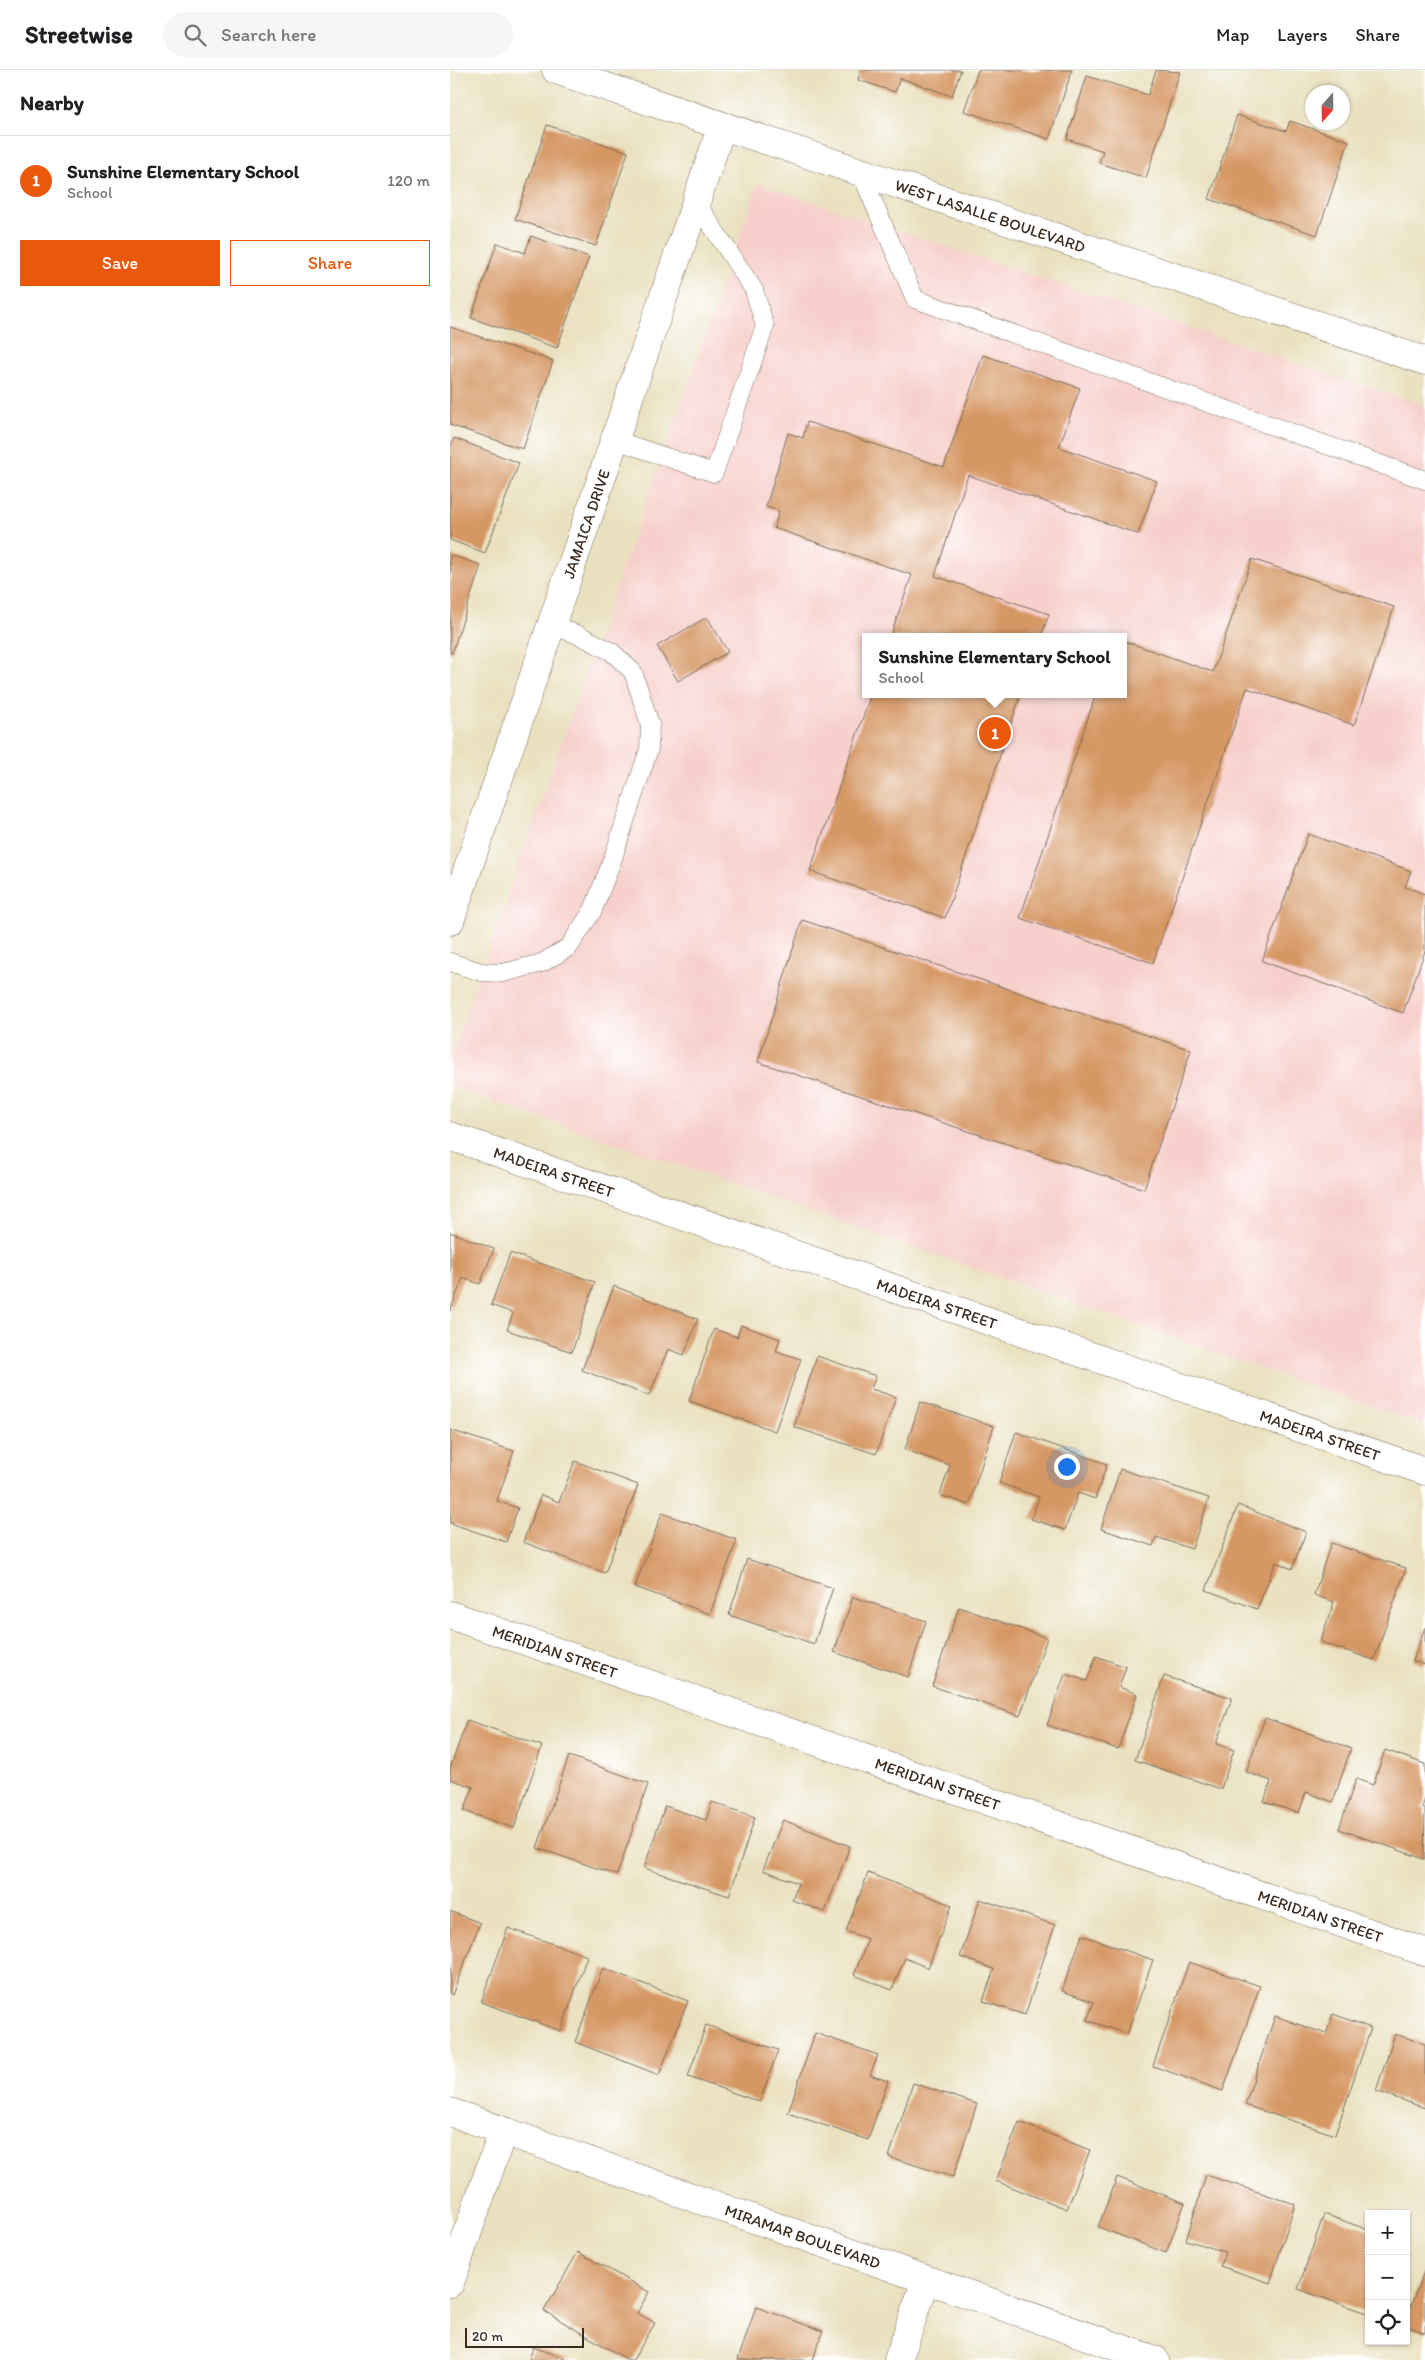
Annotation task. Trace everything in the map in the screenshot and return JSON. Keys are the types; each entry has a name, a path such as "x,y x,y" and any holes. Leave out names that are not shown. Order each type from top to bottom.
{"street":[{"name":"WEST LASALLE BOULEVARD","path":"556,70 1425,361"},
{"name":"JAMAICA DRIVE","path":"450,921 722,126"},
{"name":"MADEIRA STREET","path":"450,1136 1425,1471"},
{"name":"MERIDIAN STREET","path":"450,1615 1425,1952"},
{"name":"MIRAMAR BOULEVARD","path":"450,2112 1155,2360"},
{"path":"450,2283 502,2131"},
{"path":"898,2360 926,2280"}],"lane":[{"path":"861,173 915,298 1425,480"},
{"path":"615,440 714,473 762,335 765,326 754,290 696,202"},
{"path":"450,962 481,972 503,972 542,963 569,947 593,910 612,861 649,749 650,724 632,672 612,652 581,636 552,625"}],"shaded area":[{"path":"758,184 1425,406 1425,1425 450,1086 450,1060"}],"building":[{"path":"861,70 961,70 952,96 900,78 895,92 858,80"},
{"path":"978,70 1072,70 1049,139 964,111"},
{"path":"1156,70 1180,72 1146,178 1099,163 1103,151 1067,139 1087,76 1148,95"},
{"path":"1237,115 1286,131 1290,121 1305,126 1305,130 1317,130 1349,141 1317,235 1209,199"},
{"path":"547,125 628,152 596,246 515,219"},
{"path":"531,236 589,257 557,348 471,318 497,243 525,253"},
{"path":"450,327 553,361 523,449 450,425"},
{"path":"983,355 1080,388 1059,447 1157,481 1138,534 968,475 935,576 1049,614 1042,633 891,633 912,575 774,528 779,511 766,507 788,433 803,438 807,422 944,467"},
{"path":"454,438 519,463 485,553 450,540 450,448"},
{"path":"450,555 481,565 452,653 450,653"},
{"path":"1252,559 1394,607 1354,725 1247,688 1153,963 1020,918 1095,698 1127,698 1127,642 1213,672"},
{"path":"707,617 728,652 678,681 657,646"},
{"path":"870,698 1020,698 945,918 810,871"},
{"path":"1308,834 1411,871 1405,887 1425,894 1425,951 1403,1013 1262,961"},
{"path":"802,920 1191,1050 1144,1189 758,1062"},
{"path":"450,1232 494,1249 480,1284 463,1278 450,1311"},
{"path":"510,1253 595,1282 572,1352 507,1330 513,1313 491,1305"},
{"path":"614,1286 698,1319 684,1355 668,1349 649,1396 582,1370"},
{"path":"741,1325 780,1339 776,1351 801,1359 775,1431 689,1401 714,1329 737,1337"},
{"path":"817,1356 876,1376 871,1389 896,1397 876,1454 794,1427"},
{"path":"920,1402 994,1426 969,1505 940,1495 950,1465 905,1450"},
{"path":"450,1430 514,1451 497,1501 518,1508 506,1542 450,1523"},
{"path":"1016,1432 1107,1464 1095,1499 1078,1493 1065,1530 1031,1519 1039,1497 999,1483"},
{"path":"575,1461 638,1485 605,1573 523,1542 541,1495 559,1502"},
{"path":"1120,1469 1209,1498 1192,1549 1156,1537 1153,1546 1101,1529"},
{"path":"1238,1505 1306,1532 1292,1569 1276,1562 1257,1609 1206,1590"},
{"path":"662,1513 737,1540 710,1614 635,1587"},
{"path":"1331,1543 1406,1568 1374,1660 1320,1642 1334,1602 1314,1595"},
{"path":"747,1559 833,1588 814,1644 729,1615"},
{"path":"853,1597 926,1621 908,1677 834,1652"},
{"path":"959,1607 1047,1638 1020,1716 932,1686"},
{"path":"1425,1627 1425,1665 1413,1661"},
{"path":"1096,1656 1126,1667 1119,1687 1137,1694 1118,1749 1047,1725 1065,1674 1087,1681"},
{"path":"1164,1676 1232,1698 1216,1744 1234,1750 1221,1789 1135,1760"},
{"path":"1265,1718 1351,1748 1333,1802 1306,1792 1299,1813 1264,1802 1271,1781 1246,1772"},
{"path":"467,1720 542,1746 514,1828 464,1811 473,1787 450,1779 450,1769"},
{"path":"1385,1750 1425,1764 1425,1798 1422,1808 1425,1809 1424,1859 1339,1829 1356,1779 1373,1785"},
{"path":"569,1756 648,1784 617,1875 537,1848"},
{"path":"712,1802 755,1817 729,1896 644,1868 665,1806 706,1820"},
{"path":"783,1820 850,1846 825,1912 792,1900 798,1883 763,1870"},
{"path":"868,1873 952,1905 928,1968 905,1958 892,1990 854,1975 868,1939 846,1931"},
{"path":"980,1899 1055,1925 1025,2015 983,2001 994,1969 960,1957"},
{"path":"450,1911 480,1923 452,1995 450,1994"},
{"path":"508,1928 587,1956 561,2031 481,2002"},
{"path":"1082,1935 1153,1960 1127,2034 1087,2020 1094,2002 1062,1991"},
{"path":"1189,1962 1260,1986 1223,2091 1153,2066"},
{"path":"603,1968 688,2001 659,2075 575,2042"},
{"path":"1333,2014 1371,2028 1335,2135 1245,2105 1275,2016 1326,2034"},
{"path":"706,2025 778,2050 760,2102 688,2077"},
{"path":"815,2033 878,2055 870,2075 888,2081 868,2140 788,2113"},
{"path":"1395,2034 1425,2044 1425,2108 1376,2091"},
{"path":"913,2083 977,2104 953,2177 889,2157"},
{"path":"1019,2122 1090,2150 1067,2209 996,2181"},
{"path":"1206,2175 1295,2204 1270,2283 1220,2266 1225,2252 1186,2240"},
{"path":"1117,2177 1185,2203 1166,2253 1098,2227"},
{"path":"1324,2214 1365,2229 1365,2313 1298,2289"},
{"path":"578,2252 649,2292 637,2313 655,2323 633,2360 628,2360 544,2311"},
{"path":"1425,2269 1425,2333 1410,2327 1410,2308"},
{"path":"756,2307 823,2331 813,2360 738,2360"},
{"path":"533,2347 571,2360 529,2360"}],"place":[{"name":"Sunshine Elementary School","path":"995,733"}]}
